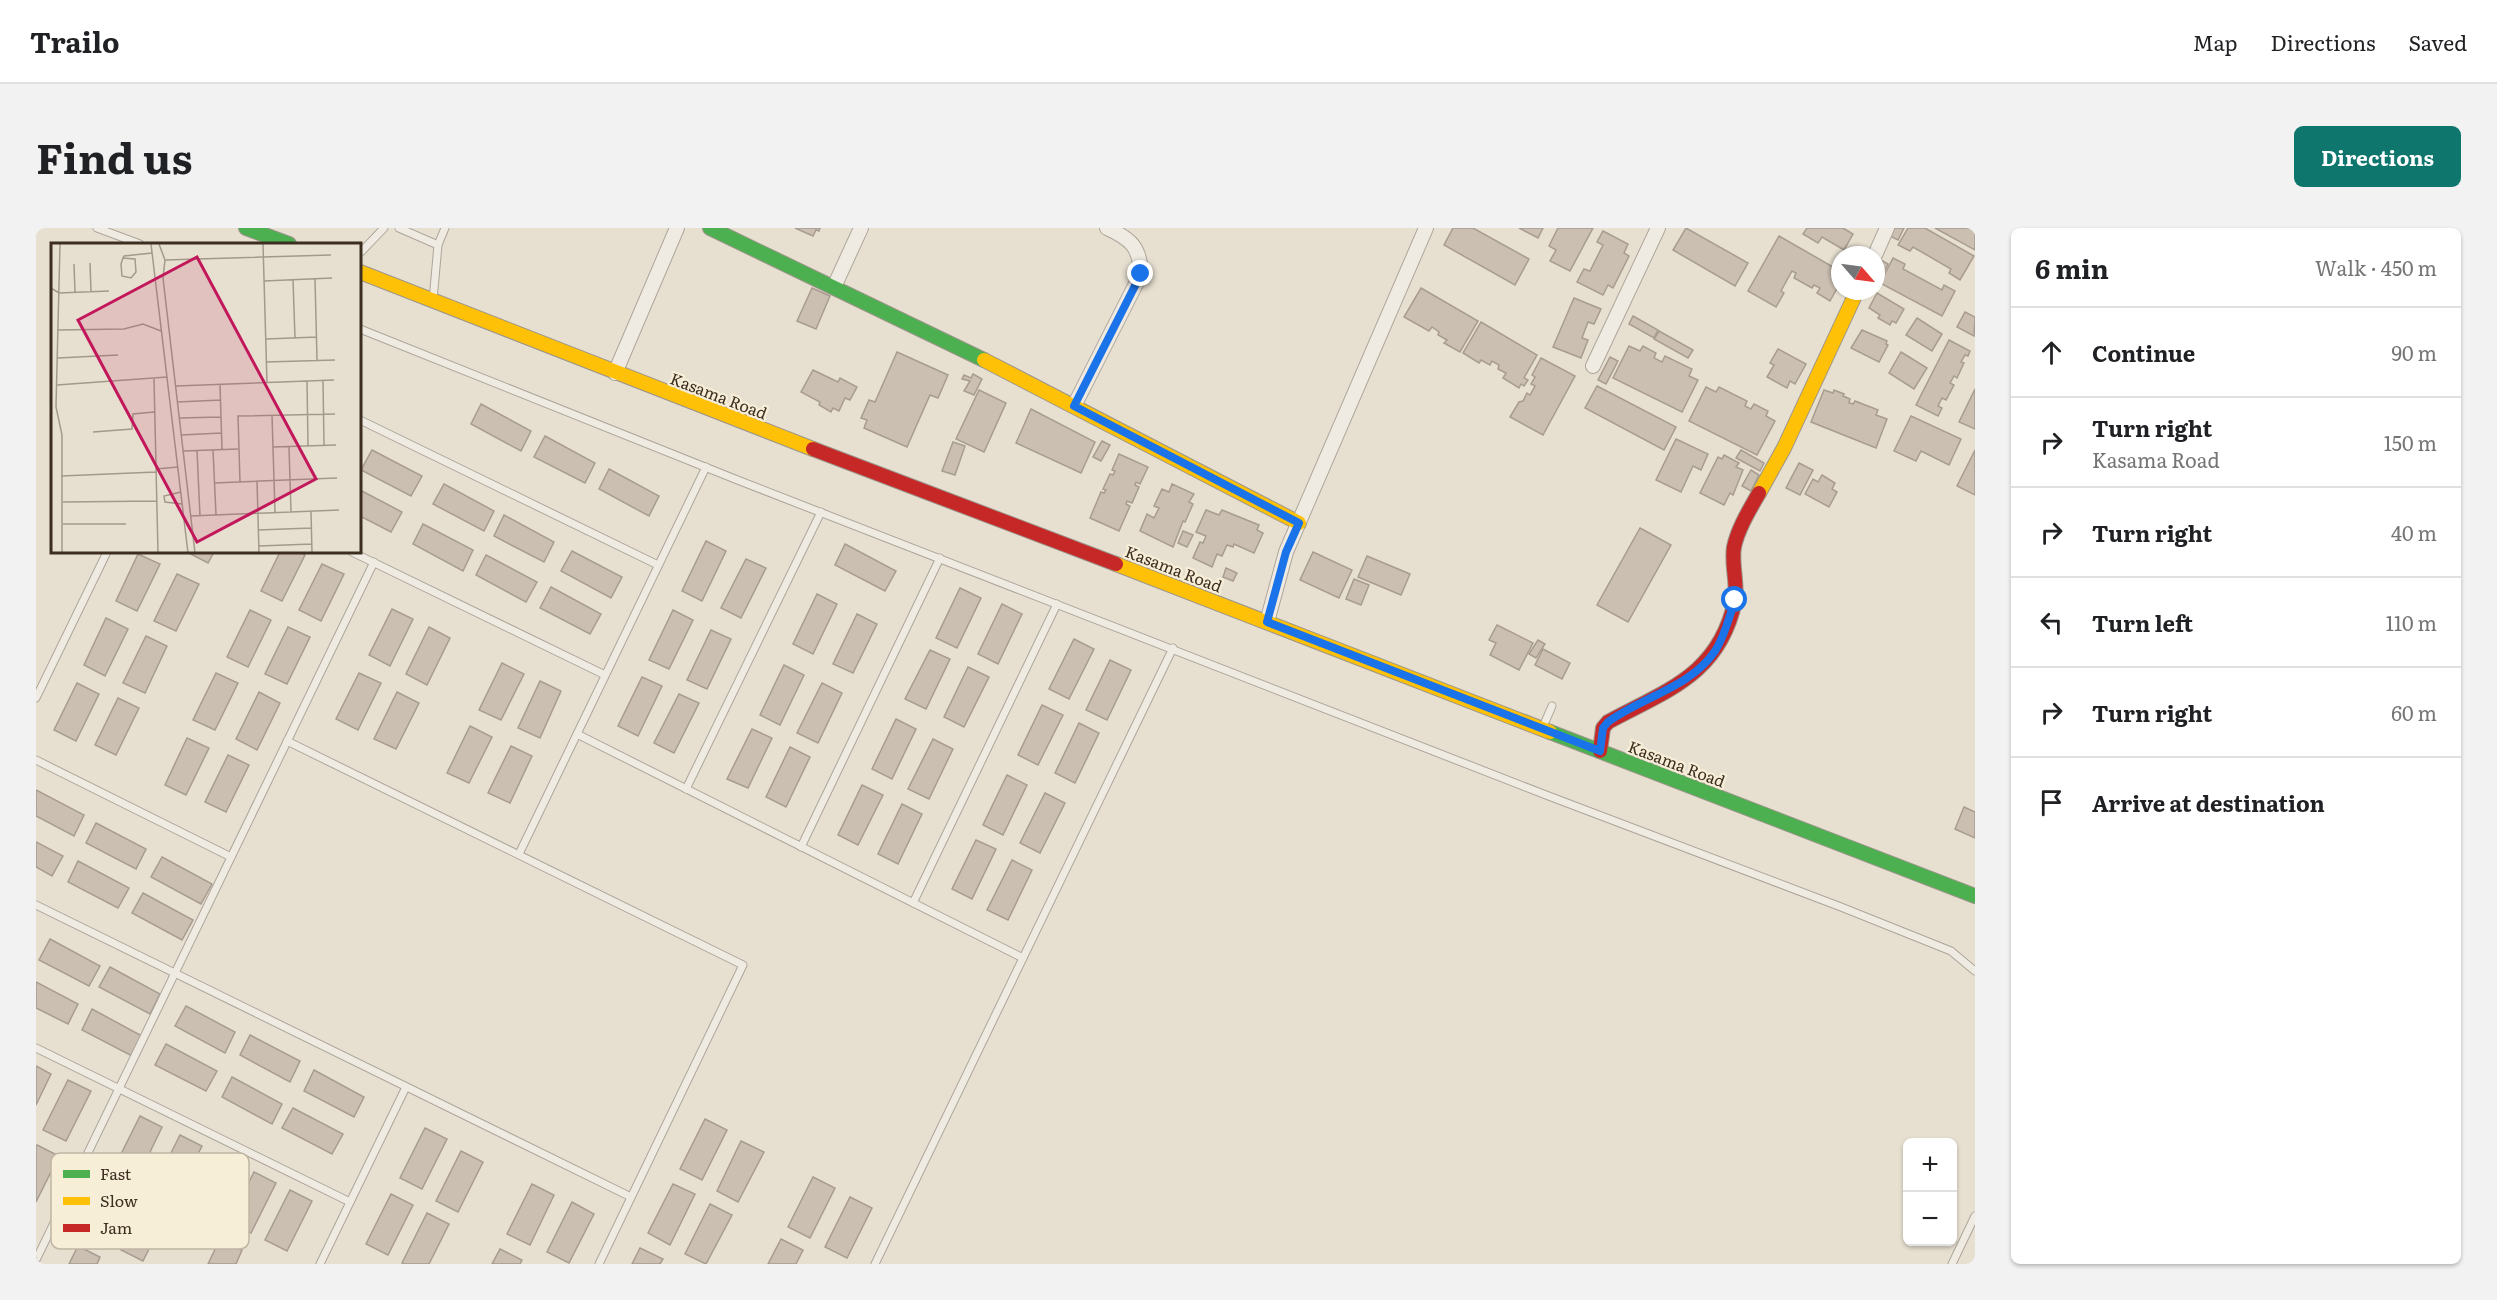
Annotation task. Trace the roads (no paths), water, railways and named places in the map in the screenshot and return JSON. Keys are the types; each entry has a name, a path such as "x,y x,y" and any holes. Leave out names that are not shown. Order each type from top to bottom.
{"street":[{"path":"246,228 286,243"},
{"path":"615,374 677,228"},
{"path":"710,228 1074,406 1299,523"},
{"path":"834,288 861,228"},
{"path":"1074,406 1141,274 1141,258 1136,249 1126,237 1107,228"},
{"path":"1267,622 1286,552 1426,228"},
{"path":"1593,366 1658,228"},
{"path":"1879,246 1887,228"},
{"name":"Kasama Road","path":"362,273 615,374 1267,622 1975,896"},
{"path":"1600,751 1603,728 1608,722 1684,680 1702,667 1715,651 1724,633 1735,600 1734,547 1750,508 1784,448 1853,300"}],"lane":[{"path":"97,228 137,243"},
{"path":"362,251 384,228"},
{"path":"399,228 438,245"},
{"path":"433,300 438,245 445,228"},
{"path":"362,330 821,512 1951,951 1975,971"},
{"path":"362,421 658,566"},
{"path":"519,854 706,467"},
{"path":"686,789 821,512"},
{"path":"36,698 106,554"},
{"path":"356,554 605,675"},
{"path":"801,847 940,558"},
{"path":"88,1153 374,562"},
{"path":"913,903 1057,604"},
{"path":"875,1264 1173,648"},
{"path":"1542,729 1552,706"},
{"path":"577,734 1023,958"},
{"path":"287,741 743,965 599,1264"},
{"path":"36,760 231,857"},
{"path":"36,906 631,1197"},
{"path":"36,1048 350,1202"},
{"path":"320,1264 406,1087"},
{"path":"1952,1264 1975,1216"},
{"path":"36,1260 51,1229"}]}
